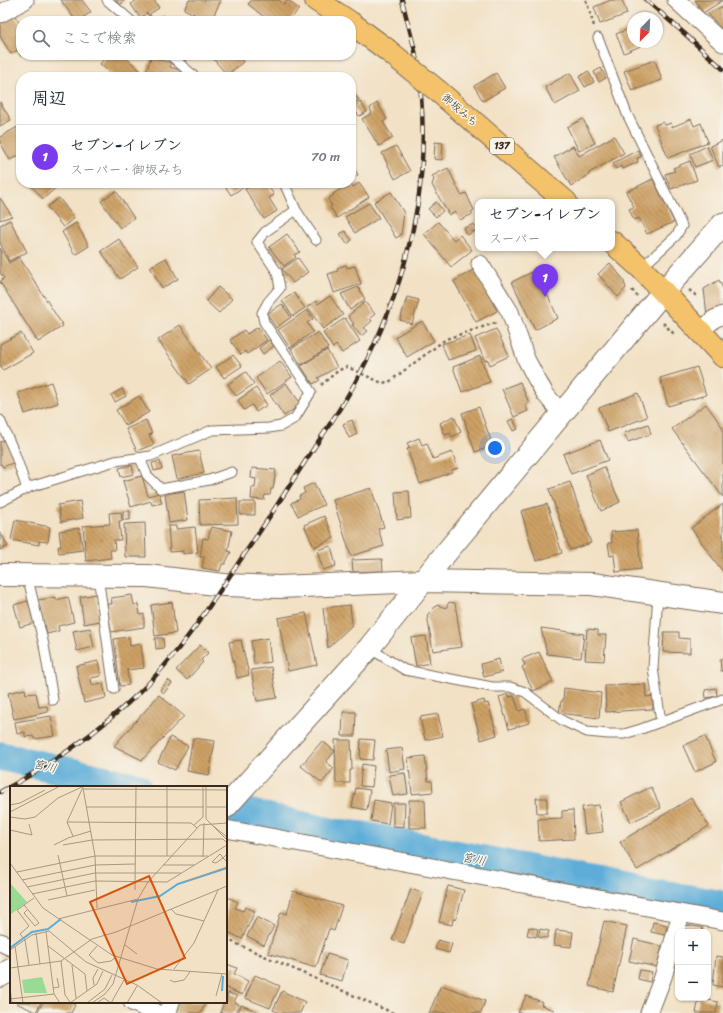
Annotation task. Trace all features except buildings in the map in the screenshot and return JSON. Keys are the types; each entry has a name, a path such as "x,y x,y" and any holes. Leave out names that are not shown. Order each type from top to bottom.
{"highway":[{"path":"316,0 340,16"},
{"name":"御坂みち","path":"356,27 386,48 438,91 563,199"},
{"path":"615,245 641,268 723,356"}],"street":[{"path":"0,14 25,0"},
{"path":"676,0 723,43"},
{"path":"233,799 369,648 663,292 723,224"},
{"path":"480,264 510,312 526,359 546,395 562,414"},
{"path":"700,332 714,319 723,315"},
{"path":"0,575 147,576 224,585 280,587 423,581 592,584 723,603"},
{"path":"227,829 723,921"},
{"path":"649,1013 662,977 681,914"},
{"path":"0,942 10,947"},
{"path":"0,976 10,971"},
{"path":"134,1003 156,1013"},
{"path":"167,1013 171,1003"}],"lane":[{"path":"107,0 125,16"},
{"path":"598,38 627,114 682,226 676,236 641,268"},
{"path":"176,60 189,72"},
{"path":"286,188 296,210 316,240"},
{"path":"0,502 27,489 115,462 151,456 212,430 268,428 281,426 295,418 312,392 264,322 262,313 268,302 280,288 277,272 257,242 264,232 296,210"},
{"path":"0,420 15,454 27,489"},
{"path":"140,458 147,475 161,489 209,480 232,472"},
{"path":"27,575 44,645 53,700"},
{"path":"98,576 114,689"},
{"path":"658,593 653,668 661,722"},
{"path":"369,648 405,670 492,687 510,688 525,692 563,721 587,732 624,734 723,700"}],"path":[{"path":"586,0 598,38"},
{"path":"312,392 338,370 347,367 382,383 389,382 446,339 511,318"},
{"path":"227,939 393,1013"}],"waterway":[{"name":"宮川","path":"0,756 133,786"},
{"name":"宮川","path":"227,808 334,833 364,836 655,894 723,905"}],"railway":[{"path":"10,786 56,759 90,735 123,708 169,661 208,608 341,408 369,356 388,314 403,270 414,225 422,165 422,107 418,70 415,51 402,0"},
{"path":"646,0 723,69"},
{"path":"0,792 10,786"}],"place":[{"name":"セブン-イレブン","path":"545,297"}]}
